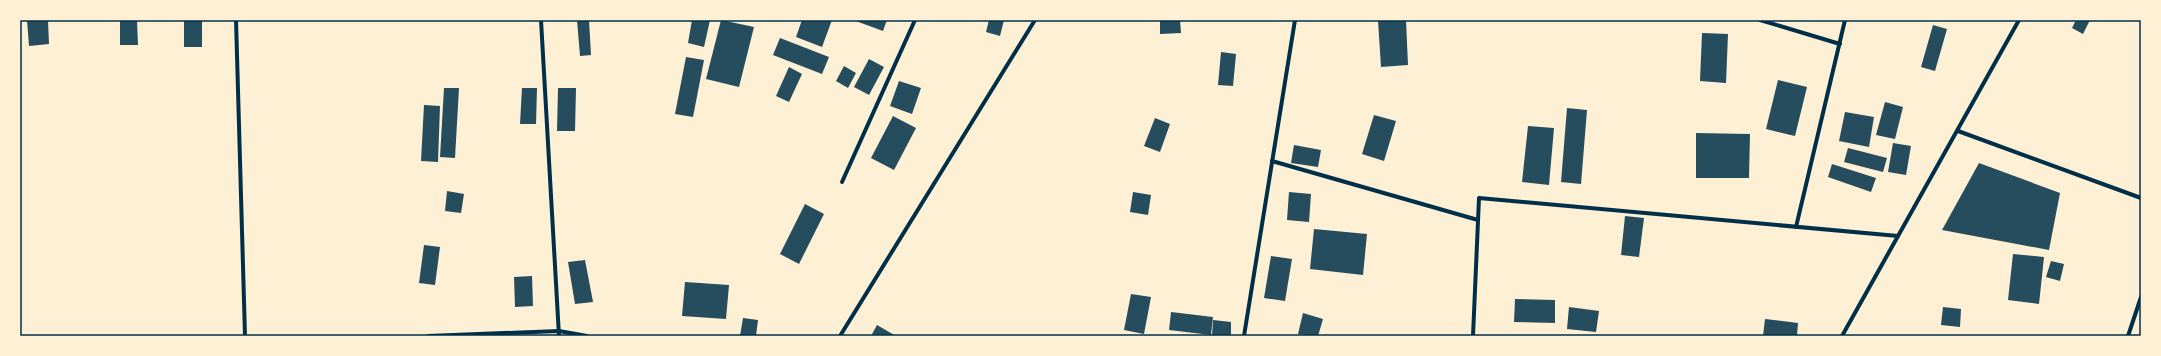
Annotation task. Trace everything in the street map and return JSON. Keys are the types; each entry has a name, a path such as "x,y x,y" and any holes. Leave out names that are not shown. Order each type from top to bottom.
{"street":[{"path":"236,20 245,336"},
{"path":"541,20 559,334"},
{"path":"842,182 915,20"},
{"path":"840,336 1035,20"},
{"path":"1244,336 1294,20"},
{"path":"1760,20 1840,44"},
{"path":"1796,227 1845,20"},
{"path":"1842,336 2019,20"},
{"path":"1958,131 2141,198"},
{"path":"1272,161 1478,220"},
{"path":"1473,336 1479,198 1898,236"},
{"path":"2128,336 2141,297"},
{"path":"428,336 559,334 587,336"}],"building":[{"path":"27,20 48,20 49,44 29,46"},
{"path":"120,20 137,20 138,45 120,45"},
{"path":"184,20 202,20 202,47 184,47"},
{"path":"577,20 589,20 591,55 580,56"},
{"path":"692,20 710,20 704,47 688,43"},
{"path":"721,20 754,27 739,87 706,79"},
{"path":"802,20 832,20 822,47 796,37"},
{"path":"853,20 887,20 883,31"},
{"path":"989,20 1004,20 1000,36 986,32"},
{"path":"1160,20 1180,20 1181,33 1160,34"},
{"path":"1378,20 1406,20 1408,65 1381,67"},
{"path":"2076,20 2090,20 2083,34 2072,28"},
{"path":"1933,25 1947,29 1935,71 1921,67"},
{"path":"1702,33 1728,34 1726,83 1700,81"},
{"path":"780,38 829,57 822,74 773,55"},
{"path":"1221,52 1236,54 1233,86 1218,85"},
{"path":"686,57 704,60 693,117 675,114"},
{"path":"869,59 884,67 869,95 854,87"},
{"path":"844,66 856,73 848,88 836,81"},
{"path":"789,67 802,74 789,102 776,96"},
{"path":"1778,80 1807,87 1795,136 1766,129"},
{"path":"899,81 921,88 912,114 890,106"},
{"path":"444,88 459,88 455,158 440,157"},
{"path":"522,88 537,88 536,124 520,124"},
{"path":"558,88 576,88 575,131 557,131"},
{"path":"1885,102 1903,107 1895,139 1876,135"},
{"path":"424,105 440,106 438,162 421,161"},
{"path":"1567,108 1587,110 1581,184 1561,182"},
{"path":"1845,112 1874,117 1869,147 1839,141"},
{"path":"1374,115 1396,121 1384,161 1362,154"},
{"path":"893,116 916,128 894,170 871,158"},
{"path":"1155,118 1170,124 1160,152 1144,146"},
{"path":"1528,126 1554,128 1549,185 1522,182"},
{"path":"1696,133 1750,134 1749,178 1696,178"},
{"path":"1893,143 1911,146 1906,175 1888,172"},
{"path":"1294,145 1321,150 1318,167 1291,163"},
{"path":"1848,148 1887,158 1883,172 1844,162"},
{"path":"1979,163 2060,193 2049,250 1942,230"},
{"path":"1832,164 1876,178 1871,192 1828,177"},
{"path":"447,191 464,194 461,213 445,211"},
{"path":"1133,192 1151,195 1148,215 1130,212"},
{"path":"1289,192 1311,194 1309,222 1287,220"},
{"path":"805,204 824,214 799,264 780,254"},
{"path":"1625,216 1644,218 1639,257 1621,255"},
{"path":"1314,229 1367,234 1363,275 1310,269"},
{"path":"424,245 440,247 435,285 419,283"},
{"path":"2013,254 2044,257 2039,304 2008,300"},
{"path":"1271,256 1292,259 1285,301 1264,298"},
{"path":"585,260 593,302 575,304 568,262"},
{"path":"2051,261 2064,264 2060,281 2046,277"},
{"path":"532,276 533,306 515,307 514,277"},
{"path":"685,282 729,285 726,319 682,316"},
{"path":"1131,294 1151,297 1144,334 1124,330"},
{"path":"1515,299 1555,300 1555,323 1514,322"},
{"path":"1569,307 1599,311 1596,332 1567,329"},
{"path":"1943,307 1961,309 1960,327 1941,325"},
{"path":"1171,312 1213,317 1211,335 1169,330"},
{"path":"1303,313 1323,319 1318,336 1298,334"},
{"path":"743,318 758,320 756,336 740,336"},
{"path":"1765,319 1798,323 1797,336 1763,336"},
{"path":"1213,320 1231,322 1231,336 1212,336"},
{"path":"877,325 896,336 871,336"}]}
